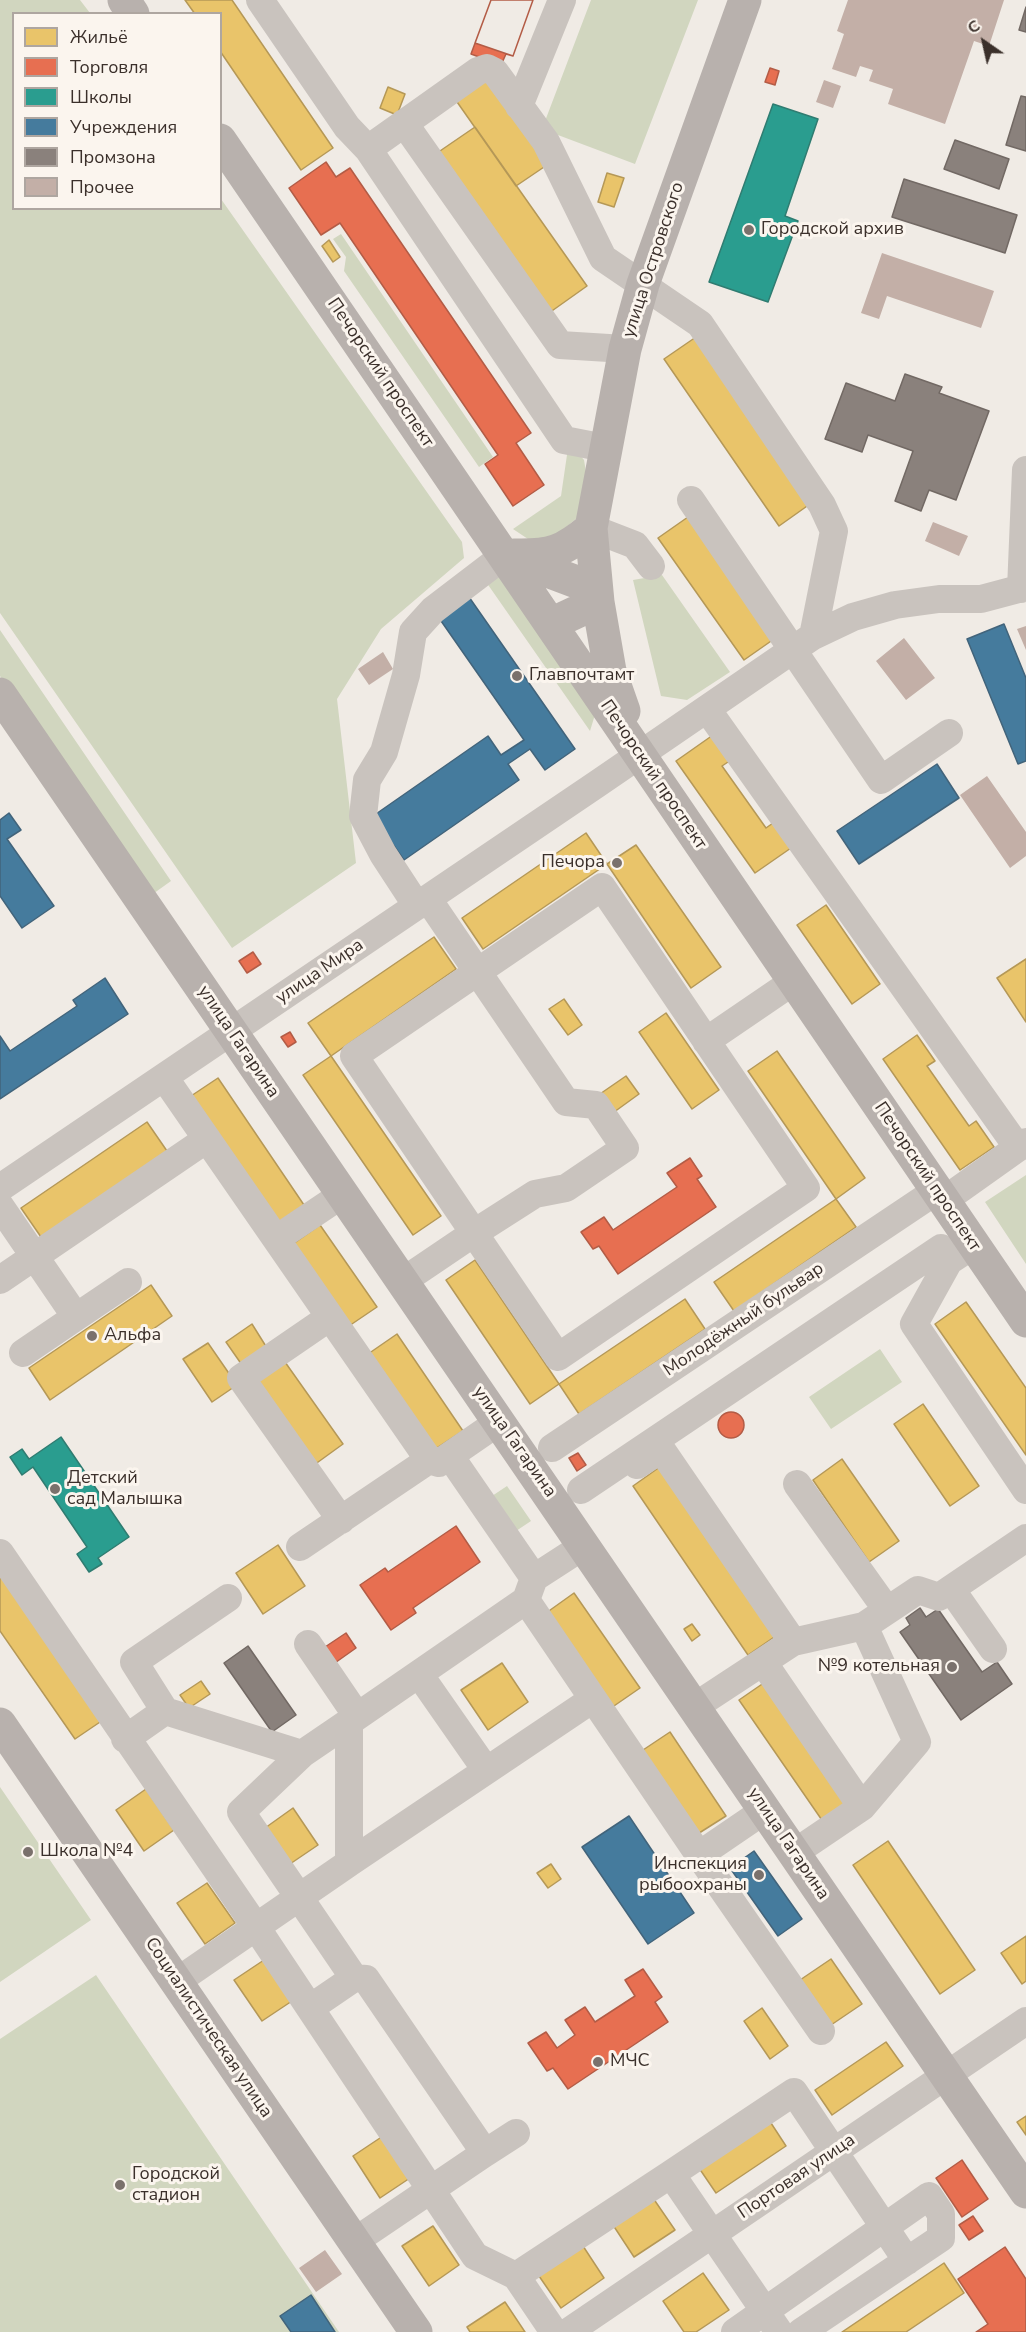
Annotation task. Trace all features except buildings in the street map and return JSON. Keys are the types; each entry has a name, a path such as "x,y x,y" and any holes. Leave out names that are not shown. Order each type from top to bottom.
{"main road":[{"name":"улица Островского","path":"639,756 610,671 575,605 624,349 643,284 745,0"},
{"name":"Печорский проспект","path":"222,143 505,555 575,605 574,659 1026,1321"},
{"path":"505,555 542,556 574,542 591,528"},
{"path":"505,555 575,605"},
{"name":"улица Гагарина","path":"0,694 500,1421 573,1502 585,1545 1026,2192"},
{"name":"Социалистическая улица","path":"0,1724 416,2332"}],"street":[{"path":"260,0 347,127 368,148 564,440 605,448"},
{"path":"519,106 562,0"},
{"path":"368,148 478,71 487,68 495,72 546,142 603,258 700,324 822,505 834,531 803,643"},
{"path":"404,123 560,345 624,349"},
{"path":"1024,588 1026,470"},
{"path":"691,500 803,643 881,780 950,733"},
{"path":"591,528 636,545 651,566"},
{"path":"403,1281 535,1194 566,1188 625,1148 596,1105 566,1102 477,972 383,854 363,816 367,780 384,752 406,675 413,632 433,610 505,555"},
{"name":"улица Мира","path":"0,1188 803,643 852,617 895,605 939,599 981,599 1024,588"},
{"path":"707,709 1022,1145"},
{"path":"602,887 806,1188 558,1357 354,1056 477,972 602,887"},
{"path":"706,1041 794,981"},
{"path":"164,1077 330,1317 440,1458 530,1589 593,1699 821,2031"},
{"path":"0,1280 207,1139"},
{"name":"Молодёжный бульвар","path":"552,1448 1022,1145"},
{"path":"276,1239 343,1194"},
{"path":"0,1206 76,1317"},
{"path":"973,1244 949,1262 914,1324 1026,1490"},
{"path":"573,1502 941,1248"},
{"path":"23,1353 128,1282"},
{"path":"330,1317 241,1378 341,1520"},
{"path":"300,1547 500,1421"},
{"path":"573,1502 661,1449 793,1642"},
{"path":"794,1853 862,1807 917,1742 875,1618 797,1484"},
{"path":"694,1707 793,1642 875,1618 918,1590 939,1597 1026,1538"},
{"path":"354,1978 241,1812 302,1754 419,1674 585,1545"},
{"path":"0,1553 125,1739 256,1927 475,2256 516,2276 554,2332"},
{"path":"951,1589 993,1649"},
{"path":"228,1598 134,1662 165,1711 302,1754"},
{"path":"308,1644 353,1719 349,1863"},
{"path":"763,1662 862,1807"},
{"path":"419,1674 486,1770"},
{"path":"176,1982 593,1699"},
{"path":"125,1739 165,1711"},
{"path":"699,1855 765,1810"},
{"path":"310,2008 354,1978 366,1979 485,2153"},
{"name":"Портовая улица","path":"568,2332 1026,2021"},
{"path":"516,2276 794,2092 907,2261"},
{"path":"355,2241 516,2133"},
{"path":"671,2174 772,2322"},
{"path":"735,2332 772,2322 884,2228 929,2196 942,2214 941,2238 801,2332"}],"green space":[{"path":"0,0 80,0 89,12 12,12 12,210 222,210 222,200 462,542 464,558 381,629 337,699 356,863 232,948 0,613"},
{"path":"591,0 698,0 635,164 542,129"},
{"path":"341,234 493,457 479,467 344,271 346,257 333,239"},
{"path":"568,448 584,460 587,478 577,518 557,535 531,541 513,529 561,496"},
{"path":"500,568 597,708 590,731 484,579"},
{"path":"662,575 730,672 687,700 661,696 633,580"},
{"path":"0,630 171,881 150,896 0,676"},
{"path":"1026,1175 1026,1264 985,1202"},
{"path":"880,1349 902,1382 831,1429 809,1397"},
{"path":"507,1486 531,1521 516,1531 492,1496"},
{"name":"Школа №4","path":"0,1787 91,1920 0,1982"},
{"name":"Городской стадион","path":"96,1975 339,2332 0,2332 0,2039"}],"place":[{"name":"Городской архив","path":"749,230"},
{"name":"Главпочтамт","path":"517,676"},
{"name":"Печора","path":"617,863"},
{"name":"Альфа","path":"92,1336"},
{"name":"Детский сад Малышка","path":"55,1489"},
{"name":"№9 котельная","path":"952,1667"},
{"name":"Школа №4","path":"28,1852"},
{"name":"Инспекция рыбоохраны","path":"759,1875"},
{"name":"МЧС","path":"598,2062"},
{"name":"Городской стадион","path":"120,2185"}]}
